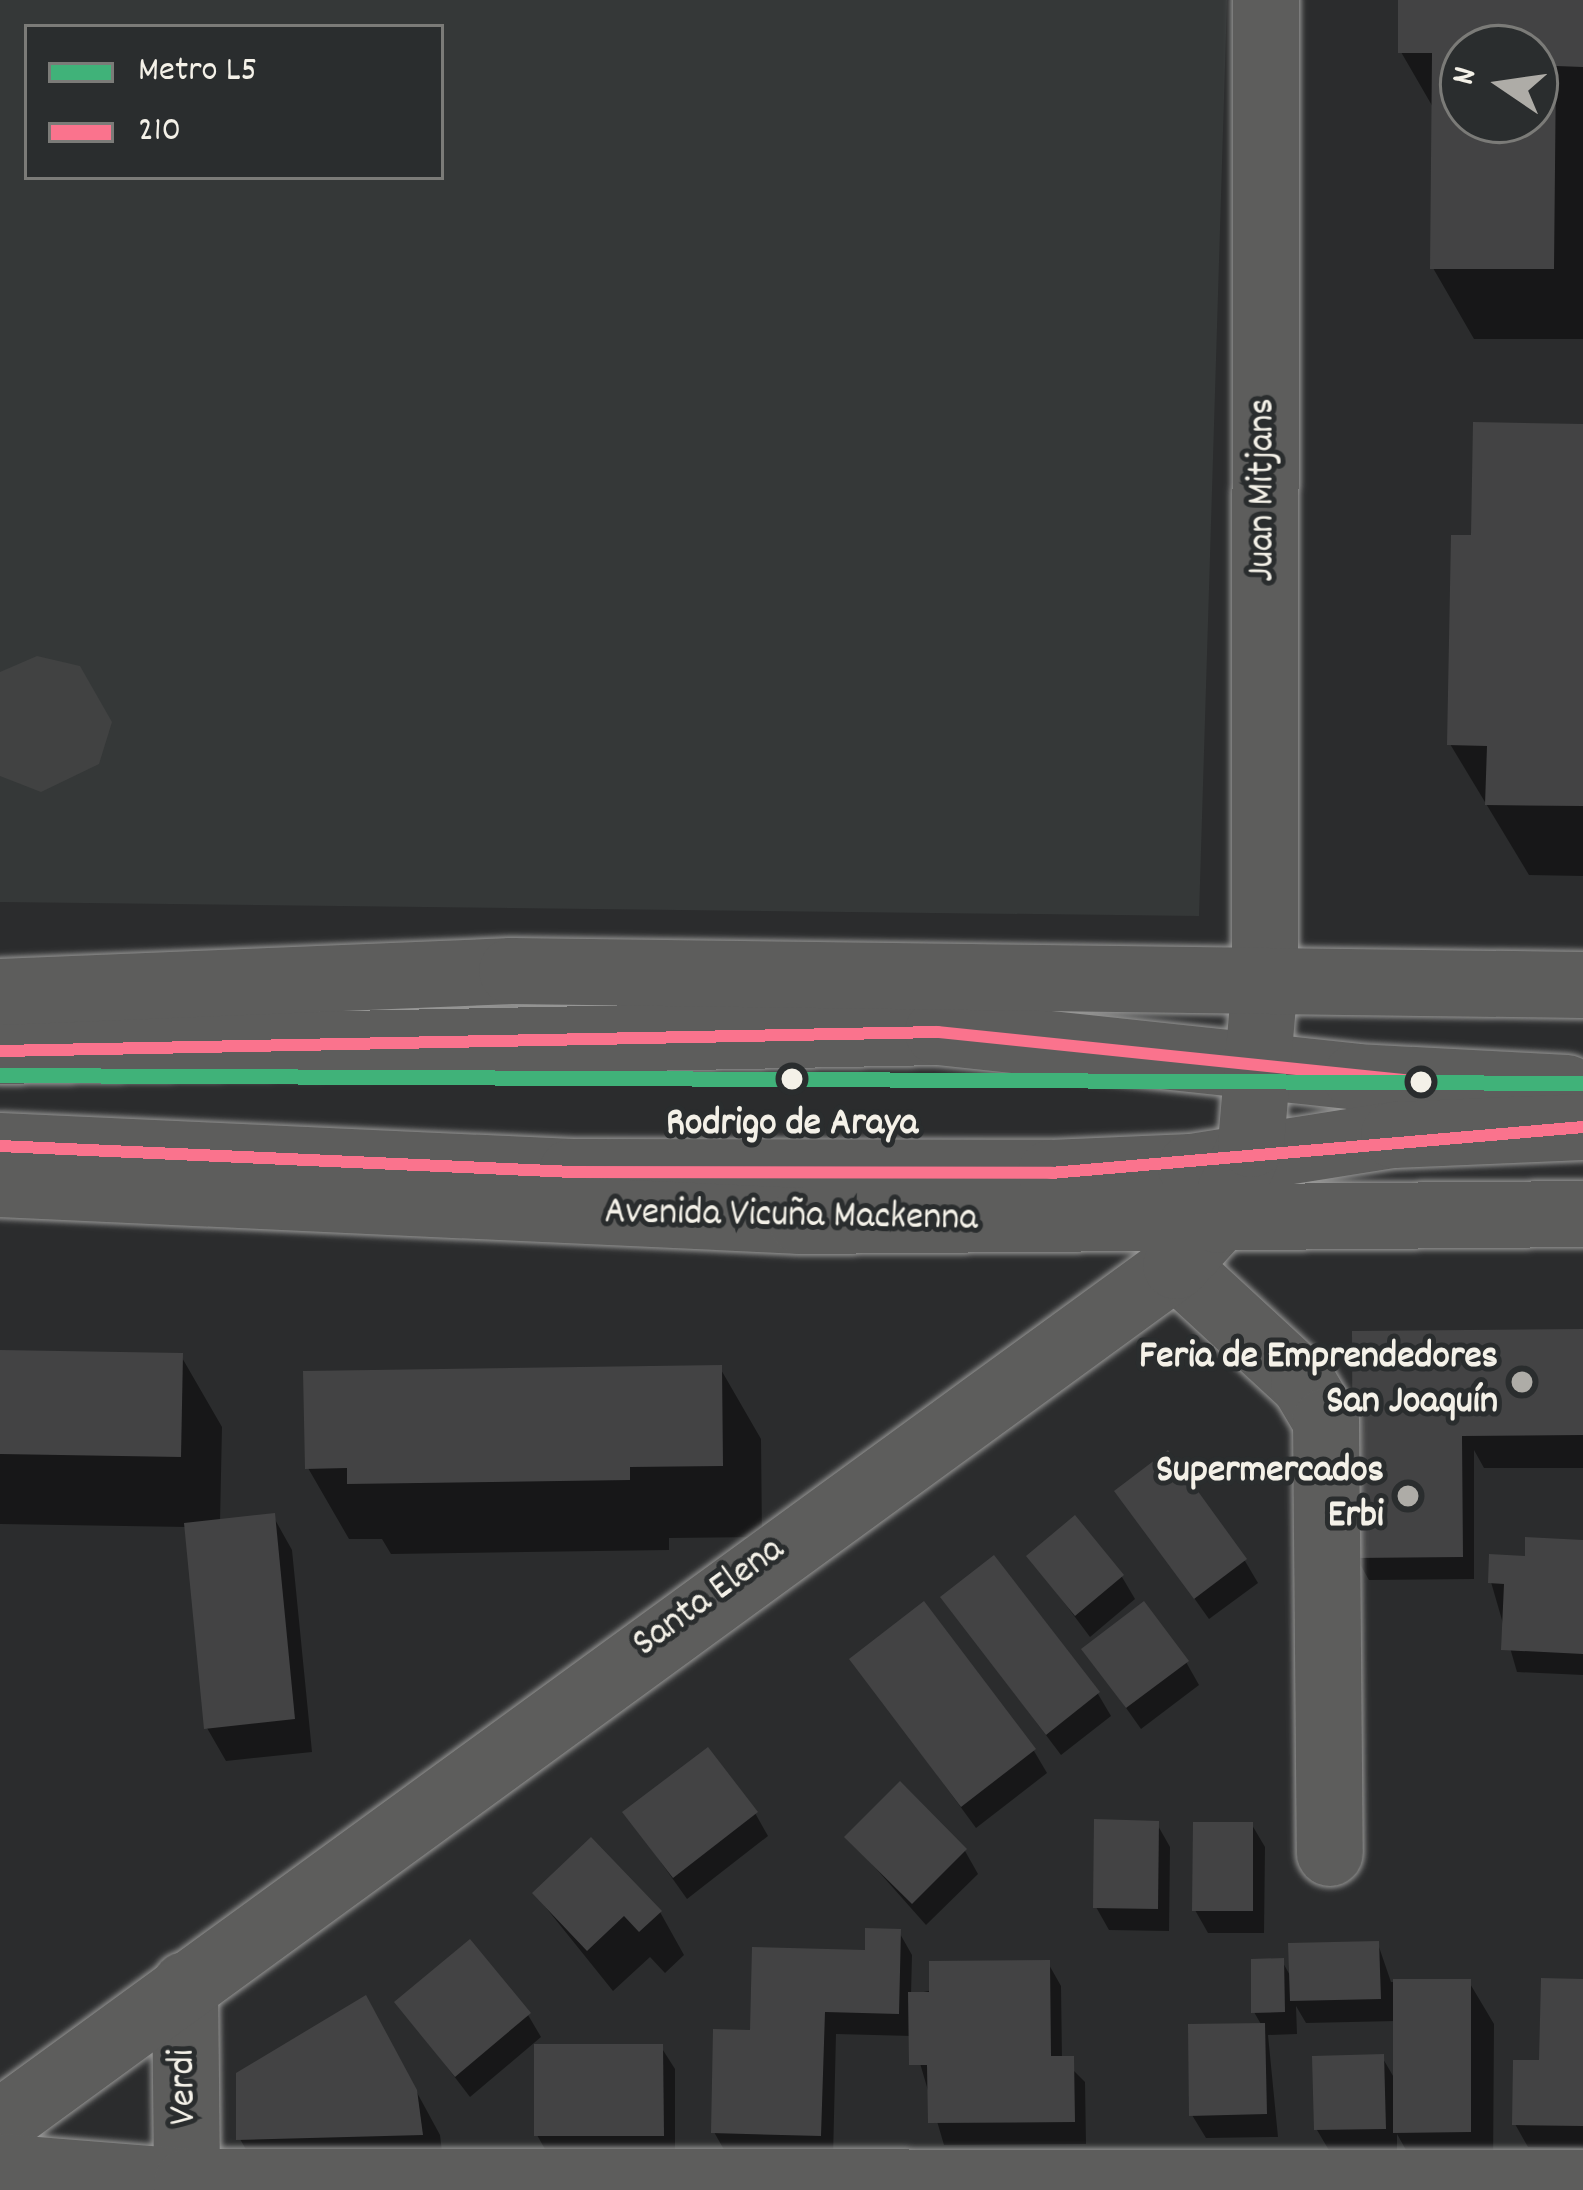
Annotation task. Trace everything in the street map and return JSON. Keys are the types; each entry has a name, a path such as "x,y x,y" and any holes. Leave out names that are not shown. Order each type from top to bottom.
{"street":[{"name":"Juan Mitjans","path":"1265,980 1266,0"},
{"path":"0,992 512,971 1583,985"},
{"name":"Santa Elena","path":"0,2123 1197,1243 1246,1160 1261,1064 1265,980"},
{"path":"0,1051 938,1032 1261,1064 1583,1088"},
{"path":"0,1146 760,1174 1246,1160 1394,1135 1583,1127"},
{"name":"Avenida Vicuña Mackenna","path":"0,1184 1197,1243 1583,1214"},
{"path":"1197,1243 1304,1384 1326,1421 1330,1853"},
{"name":"Verdi","path":"184,1985 187,2186"},
{"path":"0,2168 187,2186 1583,2183"}],"shaded area":[{"path":"0,0 1227,0 1199,916 0,902"},
{"path":"37,656 80,666 112,722 99,764 41,792 0,776 0,672"}],"building":[{"path":"1398,0 1583,0 1583,67 1559,66 1559,24 1439,24 1439,144 1555,144 1554,269 1430,269 1432,53 1398,53"},
{"path":"1473,422 1583,424 1583,806 1485,805 1487,746 1447,745 1451,535 1471,535"},
{"name":"Supermercados Erbi","path":"1583,1329 1583,1435 1462,1436 1463,1557 1353,1558 1352,1331"},
{"path":"0,1350 183,1353 181,1457 0,1454"},
{"path":"722,1365 723,1466 630,1467 630,1480 347,1484 347,1468 305,1469 303,1371"},
{"path":"1168,1450 1247,1559 1194,1599 1114,1491"},
{"path":"275,1513 295,1719 204,1729 184,1523"},
{"path":"1075,1515 1124,1575 1075,1616 1026,1556"},
{"path":"1525,1537 1583,1540 1583,1654 1501,1650 1504,1584 1488,1583 1489,1554 1525,1556"},
{"path":"994,1555 1100,1692 1046,1735 940,1597"},
{"path":"924,1601 1036,1749 961,1807 849,1659"},
{"path":"1144,1601 1189,1661 1126,1708 1081,1649"},
{"path":"708,1747 758,1812 673,1878 622,1812"},
{"path":"900,1781 967,1849 912,1904 844,1837"},
{"path":"1094,1819 1159,1821 1158,1909 1093,1908"},
{"path":"1193,1822 1253,1822 1253,1911 1192,1911"},
{"path":"591,1837 662,1911 639,1932 624,1916 587,1951 532,1893"},
{"path":"865,1928 901,1929 899,2014 825,2012 821,2136 711,2133 713,2029 750,2030 752,1947 865,1950"},
{"path":"470,1939 531,2013 455,2077 394,2002"},
{"path":"1379,1941 1381,1999 1290,2001 1288,1943"},
{"path":"1284,1958 1285,2012 1251,2013 1251,1959"},
{"path":"1050,1960 1051,2056 1074,2056 1075,2122 928,2123 927,2065 909,2065 908,1992 929,1992 929,1961"},
{"path":"1541,1978 1583,1979 1583,2126 1512,2125 1513,2060 1539,2060"},
{"path":"1393,1979 1471,1979 1471,2132 1393,2133"},
{"path":"366,1995 417,2090 423,2135 236,2140 236,2073"},
{"path":"1265,2023 1267,2114 1189,2116 1188,2024"},
{"path":"534,2044 663,2044 664,2136 534,2136"},
{"path":"1384,2054 1386,2129 1314,2130 1312,2056"}],"metro line":[{"name":"L5","path":"0,1075 1583,1083"}],"transit line":[{"name":"210","path":"0,1051 938,1032 1421,1082"},
{"name":"210","path":"0,1146 572,1172 1051,1173 1583,1127"}],"place":[{"name":"Rodrigo de Araya","path":"792,1079"},
{"name":"Feria de Emprendedores San Joaquín","path":"1522,1382"},
{"name":"Supermercados Erbi","path":"1408,1496"}]}
